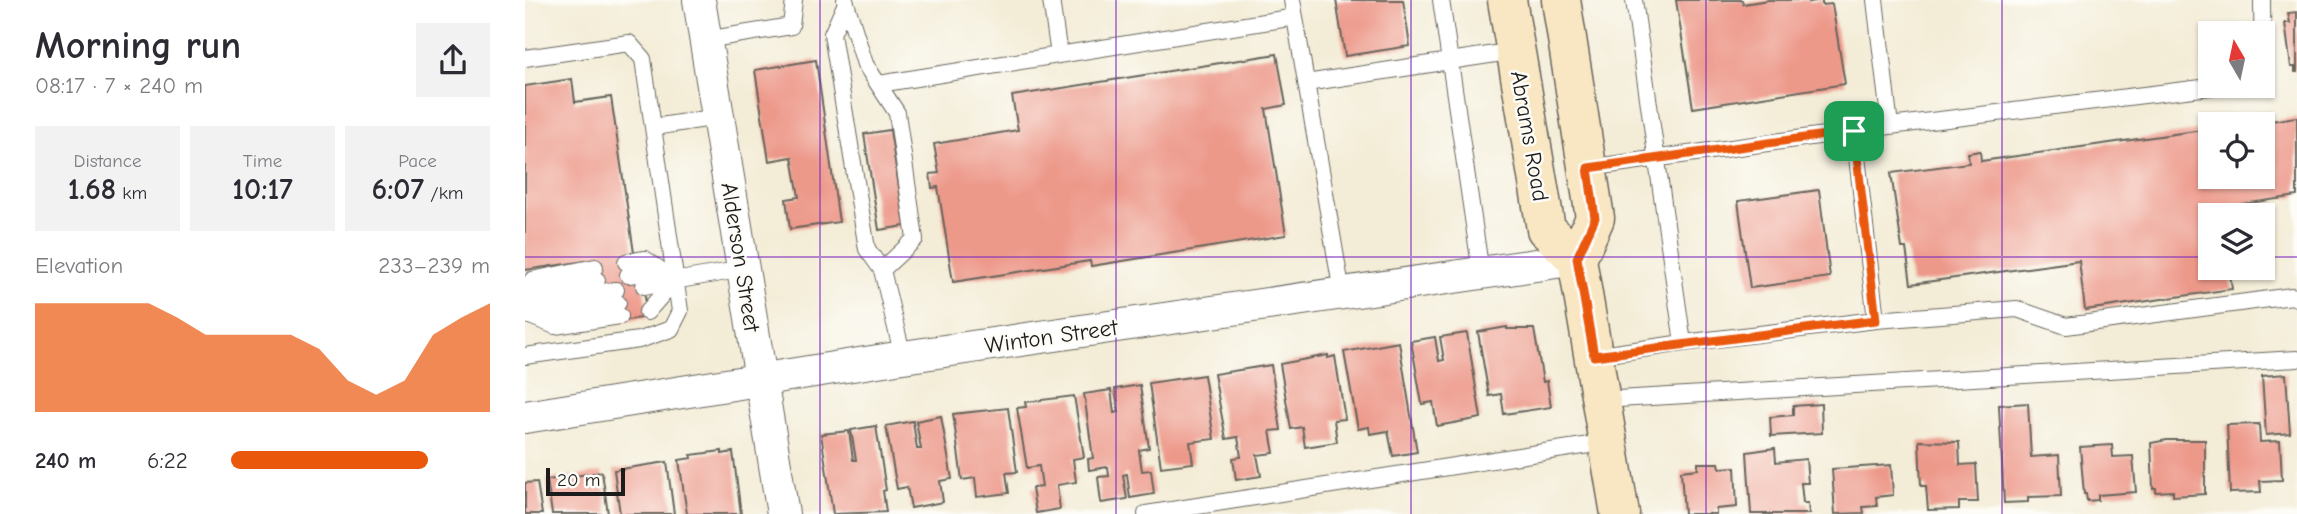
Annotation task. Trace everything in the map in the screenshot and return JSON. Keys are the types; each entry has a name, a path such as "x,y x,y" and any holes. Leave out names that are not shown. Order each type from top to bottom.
{"main road":[{"name":"Abrams Road","path":"1507,0 1546,229 1577,258"},
{"path":"1561,0 1595,218 1577,258 1621,514"}],"street":[{"name":"Alderson Street","path":"699,0 783,514"},
{"name":"Winton Street","path":"525,417 903,357 1577,258"}],"lane":[{"path":"705,40 791,26 794,0"},
{"path":"1051,0 1059,55"},
{"path":"1292,0 1342,293"},
{"path":"1441,0 1481,273"},
{"path":"1634,0 1683,343"},
{"path":"1875,0 1890,126"},
{"path":"2262,0 2262,21"},
{"path":"845,1 866,64 897,113 915,239 882,270"},
{"path":"845,1 832,34 867,249 882,270 903,357"},
{"path":"879,84 1294,17"},
{"path":"525,58 629,43 643,59 680,310 671,329 639,340 525,356"},
{"path":"1306,83 1515,51"},
{"path":"1588,168 1890,126 2198,88"},
{"path":"653,127 719,117"},
{"path":"1854,131 1876,320"},
{"path":"627,269 675,280 744,269"},
{"path":"525,293 532,280 596,274 545,290 525,309"},
{"path":"675,280 646,299 675,280"},
{"path":"1594,356 1876,320 2017,309 2066,326 2292,296 2297,298"},
{"path":"552,300 618,303 555,326 525,309 552,300"},
{"path":"1601,400 2297,359"},
{"path":"1146,514 1609,442"}],"building":[{"path":"1336,0 1403,0 1410,46 1345,56"},
{"path":"1676,0 1742,0 1743,4 1768,0 1822,0 1822,5 1832,4 1845,84 1693,108"},
{"path":"2297,12 2295,72 2295,67 2291,67 2285,23 2290,23 2288,13"},
{"path":"1277,54 1286,105 1266,109 1286,235 1091,266 1090,261 953,282 938,187 932,188 930,174 939,173 934,144 1018,130 1012,96"},
{"path":"816,60 839,222 790,229 786,199 799,197 792,157 769,161 755,70"},
{"path":"572,79 575,102 611,97 634,253 642,276 648,317 621,321 598,287 594,260 525,270 525,86"},
{"path":"2297,117 2297,196 2249,203 2198,203 2198,280 2231,280 2232,289 2085,310 2079,261 1911,284 1906,248 1902,248 1891,173 1969,163 1968,153 1980,151 1981,161 2198,131 2198,189 2275,189 2275,120"},
{"path":"890,130 905,226 879,230 864,134"},
{"path":"1819,190 1830,277 1750,288 1738,201"},
{"path":"1507,327 1534,329 1543,382 1547,381 1551,407 1504,414 1501,394 1489,396 1478,332"},
{"path":"1467,333 1481,418 1437,426 1433,402 1422,404 1411,341 1435,337 1439,361 1444,360 1440,337"},
{"path":"1399,342 1417,452 1393,456 1388,431 1370,434 1369,427 1358,429 1344,352"},
{"path":"1328,355 1328,358 1335,356 1345,419 1334,420 1337,442 1305,447 1302,427 1291,429 1280,364"},
{"path":"1271,365 1281,430 1270,431 1274,453 1257,455 1261,476 1236,480 1233,458 1241,457 1238,437 1226,439 1214,374"},
{"path":"2286,374 2290,433 2266,435 2262,376"},
{"path":"1204,375 1214,439 1190,442 1193,463 1161,467 1149,383"},
{"path":"1140,385 1149,448 1139,450 1142,471 1151,470 1154,494 1130,498 1127,474 1123,475 1127,499 1101,503 1098,477 1109,476 1108,467 1089,470 1088,459 1093,458 1084,394 1111,390 1114,413 1119,412 1115,389"},
{"path":"1074,396 1084,457 1073,459 1076,482 1057,485 1060,509 1036,513 1032,488 1042,487 1039,466 1027,468 1017,408 1026,407 1025,402"},
{"path":"2028,403 2031,457 2059,455 2061,496 2028,497 2028,502 2004,503 1999,405"},
{"path":"1821,404 1822,433 1771,436 1770,417 1793,415 1793,406"},
{"path":"1008,408 1017,472 1006,473 1009,493 977,497 975,478 962,480 953,414"},
{"path":"941,416 952,479 940,481 943,502 911,508 907,487 897,489 886,426 913,421 917,449 921,449 916,421"},
{"path":"2259,424 2260,442 2280,441 2282,480 2260,481 2261,492 2230,493 2227,425"},
{"path":"876,426 886,490 883,491 886,512 833,514 821,434 849,431 853,460 856,460 851,430"},
{"path":"2167,440 2205,440 2205,494 2173,496 2173,491 2156,492 2156,488 2153,488 2151,443"},
{"path":"1919,441 1959,442 1960,465 1976,464 1978,502 1959,502 1959,509 1928,510 1926,486 1921,486"},
{"path":"2112,445 2113,457 2133,456 2136,492 2098,495 2098,500 2087,501 2080,447"},
{"path":"1775,448 1776,462 1806,459 1808,483 1801,483 1803,503 1808,503 1809,514 1751,514 1747,452"},
{"path":"722,451 722,454 733,452 741,514 687,514 679,460 692,458 691,455"},
{"path":"667,462 674,514 620,514 614,470"},
{"path":"1698,463 1719,463 1720,468 1735,467 1737,507 1716,509 1716,514 1684,514 1681,471 1698,469"},
{"path":"1891,465 1893,495 1876,497 1877,506 1863,507 1864,513 1835,514 1832,469"},
{"path":"602,472 608,514 552,514 547,480"},
{"path":"537,482 542,514 525,514 525,483"}],"route":[{"path":"1854,131 1876,320 1594,356 1577,258 1595,218 1588,168 1854,131"}]}
